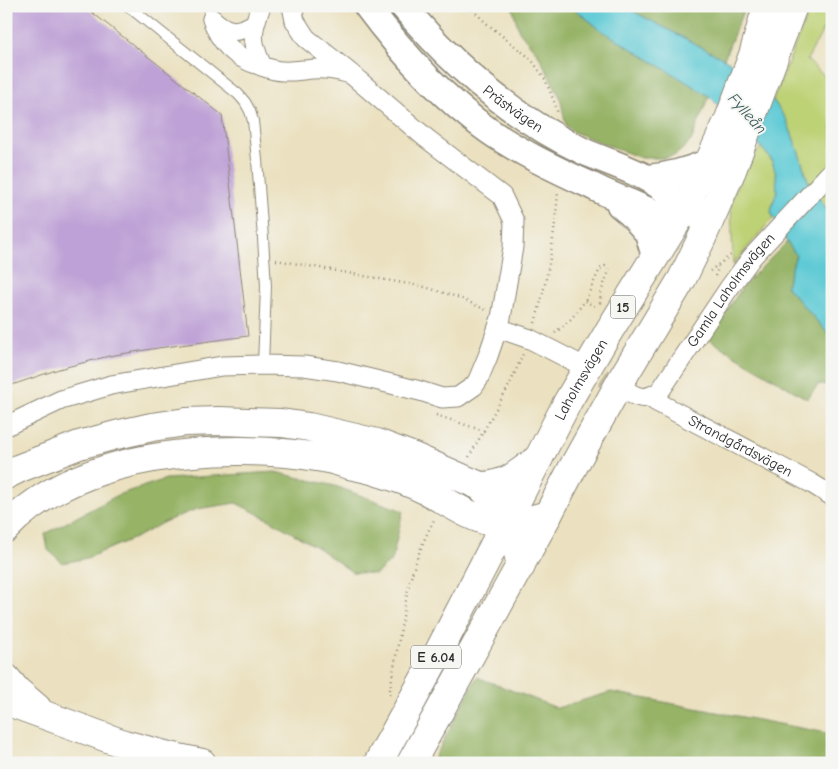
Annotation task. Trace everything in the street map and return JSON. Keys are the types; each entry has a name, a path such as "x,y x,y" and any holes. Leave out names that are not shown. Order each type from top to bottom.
{"main road":[{"name":"Laholmsvägen","path":"415,756 521,566 618,386 694,276 716,207 720,166 729,119 753,55 767,6"},
{"name":"Laholmsvägen","path":"382,755 436,657 568,400 604,338 681,215 696,183 720,166 793,6"},
{"name":"Laholmsvägen","path":"681,215 694,276"},
{"path":"6,475 96,440 152,427 186,422 281,423 377,443 480,486 501,508 515,540 521,566"},
{"path":"6,528 34,503 58,489 76,480 121,466 161,456 190,453 268,451 326,458 378,472 408,482 484,520 492,522 523,522 548,515"},
{"path":"480,486 494,485 510,479 538,458"},
{"path":"463,510 479,541 484,565"},
{"path":"6,678 17,691 44,713"},
{"path":"6,700 124,744 202,763"}],"street":[{"name":"Prästvägen","path":"367,6 388,35 430,81 464,112 490,132 568,175 652,212 672,216 691,214 716,207"},
{"name":"Prästvägen","path":"403,6 445,53 500,101 530,121 583,151 648,178 672,197 681,215"},
{"path":"6,426 61,400 111,385 222,366 304,366 338,371 442,398 458,397 474,386 488,356 499,323 513,247 514,221 502,196 426,138 306,38 295,21 293,8"},
{"path":"210,13 221,39 230,49 250,62 275,70 288,71 324,68 351,74"},
{"path":"210,13 221,27 238,31 247,28 258,15"},
{"path":"258,15 253,39 255,51 262,66"},
{"path":"288,71 298,64 303,56 306,38"},
{"path":"648,178 720,166"},
{"name":"Gamla Laholmsvägen","path":"653,396 660,392 752,256 827,176"},
{"name":"Prästvägen","path":"602,191 641,224 648,233 655,256"},
{"path":"499,323 577,363"},
{"path":"628,392 645,398 653,396"},
{"name":"Strandgårdsvägen","path":"653,396 655,401 832,496"}],"lane":[{"path":"128,6 238,94 250,111 253,121 257,160 266,286 263,365"}],"path":[{"path":"469,6 486,23 531,59 545,79 559,120"},
{"path":"538,343 542,298 555,230 558,192"},
{"path":"694,276 738,250 752,256"},
{"path":"264,258 425,287 460,298 499,323"},
{"path":"470,457 510,384 538,343 571,318 585,301 600,269 605,266 609,270 601,292 600,304"},
{"path":"585,301 597,308"},
{"path":"429,413 484,431"},
{"path":"397,650 412,572 423,541 435,517"}],"green space":[{"path":"512,6 571,6 601,30 709,96 691,141 676,155 664,158 641,158 574,132 566,126 560,97 538,54 519,31"},
{"path":"623,6 745,6 724,59"},
{"path":"811,6 832,6 832,13 807,60 832,83 832,218 808,181 786,119 773,100"},
{"path":"761,147 771,160 776,175 777,191 772,207 774,218 733,265 731,202 741,175"},
{"path":"787,242 796,255 786,286 832,338 832,386 819,384 807,399 708,339 743,286"},
{"path":"275,472 335,486 403,511 392,560 376,574 352,572 318,548 236,503 197,509 164,522 137,537 87,558 63,563 48,550 45,534 120,494 166,479"},
{"path":"477,677 557,708 611,692 832,734 832,763 432,763"}],"water":[{"name":"Fylleån","path":"571,6 623,6 730,62 773,100 786,119 808,181 832,218 832,338 786,286 796,255 771,212 777,191 776,175 772,160 709,96 601,30"}],"building":[{"path":"6,6 84,6 222,115 248,336 109,356 59,369 6,387"}],"tunnel":[{"path":"578,364 628,392"}]}
